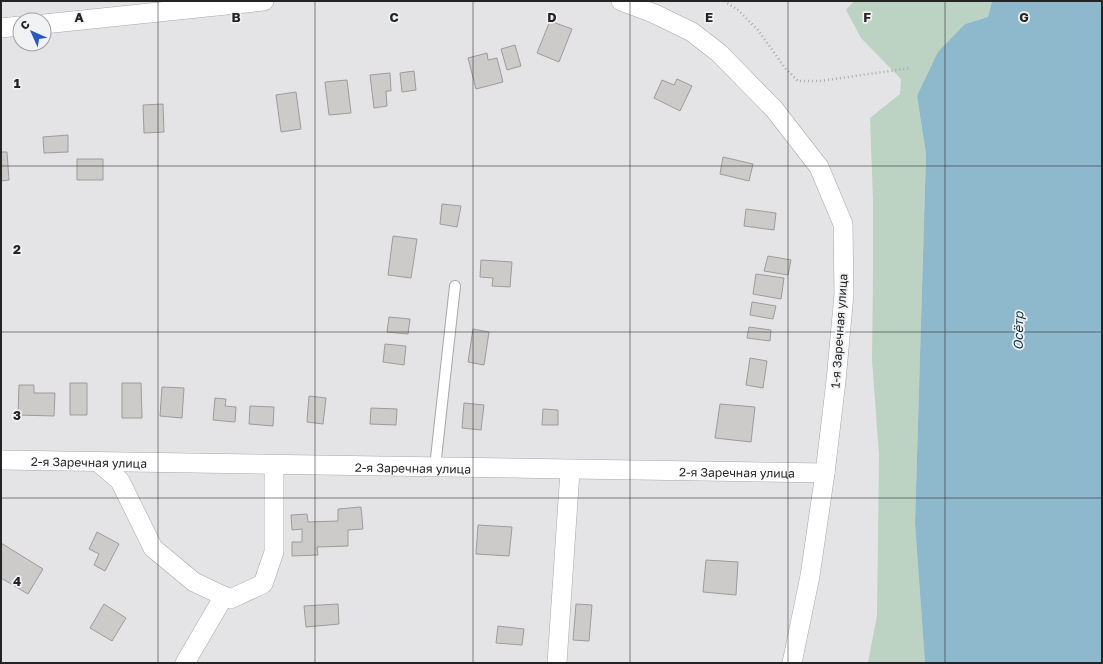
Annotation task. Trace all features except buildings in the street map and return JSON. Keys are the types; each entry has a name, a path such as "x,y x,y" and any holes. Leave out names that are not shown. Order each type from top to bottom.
{"street":[{"path":"52,23 264,1"},
{"name":"1-я Заречная улица","path":"621,1 655,14 692,32 719,53 774,109 819,167 843,224 844,294 836,381 825,473 810,576 792,663"},
{"path":"1,28 12,27"},
{"name":"2-я Заречная улица","path":"1,460 435,467 570,471 825,473"},
{"path":"98,462 120,481 153,548 194,582 230,599 263,584 274,552 274,465"},
{"path":"557,663 570,471"},
{"path":"186,663 224,596"}],"lane":[{"path":"435,467 455,286"}],"path":[{"path":"724,1 738,10 758,30 785,68 798,81 820,81 911,68"}],"green space":[{"path":"854,1 992,1 988,17 965,24 917,96 926,154 915,524 925,663 868,662 877,616 879,455 872,359 873,200 870,118 900,94 901,79 861,38 846,10"}],"water":[{"name":"Осётр","path":"992,1 1102,2 1102,663 925,663 915,524 926,154 917,96 938,52 965,24 988,17"}]}
